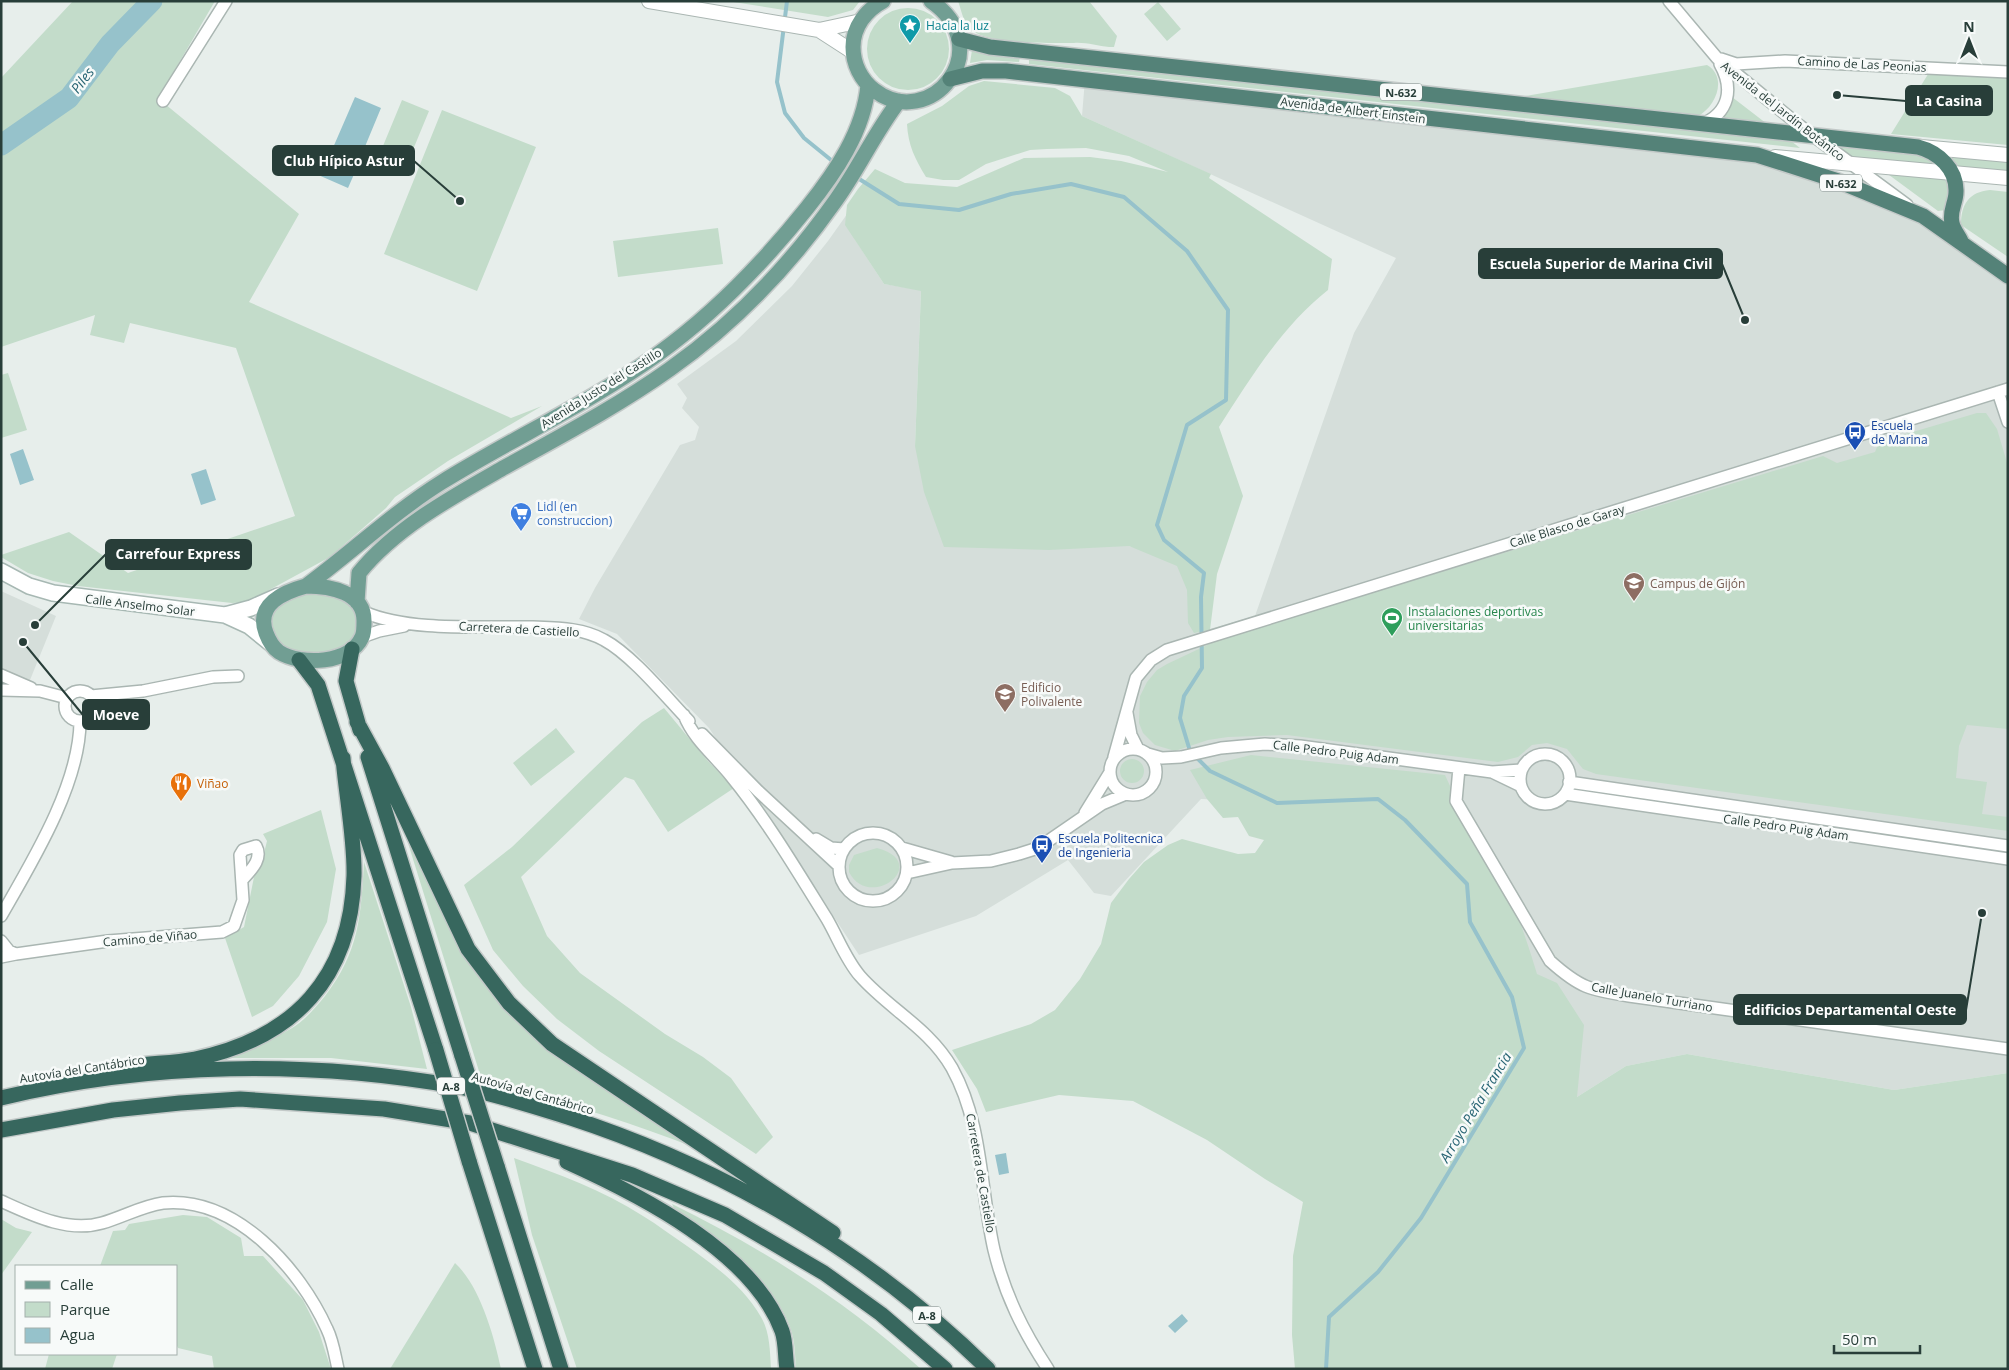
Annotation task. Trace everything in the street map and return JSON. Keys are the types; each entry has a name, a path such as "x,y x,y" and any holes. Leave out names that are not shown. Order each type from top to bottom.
{"highway":[{"name":"Avenida de Albert Einstein","path":"959,38 990,47 1813,136"},
{"name":"Avenida de Albert Einstein","path":"950,79 982,70 1006,71 1757,155 1838,181 1923,216"},
{"name":"N-632","path":"1813,136 1918,147 1928,150 1942,159 1951,172 1956,193 1952,207 1952,224 1963,245"},
{"name":"Avenida del Jardín Botánico","path":"1923,216 2008,276"},
{"path":"352,649 346,681 357,722 561,1369"},
{"path":"299,660 318,684 343,758 535,1369"},
{"path":"357,722 382,768 468,949 509,1003 552,1044 904,1282 976,1344 997,1369"},
{"path":"1,1092 98,1069 193,1059 223,1052 266,1034 299,1011 320,987 344,944 352,909 354,873 343,758"},
{"name":"Autovía del Cantábrico","path":"1,1098 53,1086 125,1075 207,1070 333,1070 461,1087 492,1094 628,1137 706,1171 768,1204 863,1264 970,1351 988,1369"},
{"name":"A-8","path":"1,1130 113,1110 240,1099 298,1102 404,1112 470,1123 632,1175 725,1214 824,1273 881,1314 945,1369"},
{"path":"506,1136 590,1172 643,1199 673,1217 719,1252 757,1286 782,1331 787,1369"}],"main road":[{"path":"868,85 857,67 854,52 855,36 861,21 868,11 883,1"},
{"path":"939,4 955,25 959,38"},
{"name":"N-632","path":"868,85 881,95 899,101 928,98 950,79 959,59 959,38"},
{"name":"Avenida Justo del Castillo","path":"306,586 441,483 596,394 658,354 716,308 771,253 820,191 854,136 866,103 868,85"},
{"name":"Avenida Justo del Castillo","path":"361,607 359,573 404,531 451,497 609,410 671,368 729,322 787,264 837,199 883,122 899,101"},
{"name":"Calle Anselmo Solar","path":"3,573 29,586 53,593 225,615 249,626 270,643"},
{"path":"306,586 335,589 347,594 361,607 362,637 352,649 327,660 299,660 278,651 270,643 264,628 264,616 267,606 278,596 306,586"},
{"name":"Calle Anselmo Solar","path":"225,615 251,608 278,596"}],"street":[{"path":"163,100 226,1"},
{"path":"649,1 816,29 861,21"},
{"name":"Avenida del Jardín Botánico","path":"1669,1 1717,58 1813,136 1923,216"},
{"path":"816,29 854,52"},
{"path":"1700,125 1714,119 1723,109 1729,92 1727,75 1717,58"},
{"name":"Camino de Las Peonias","path":"1717,58 1736,64 1785,61 2008,72"},
{"path":"1918,147 2008,155"},
{"name":"Avenida de Albert Einstein","path":"1757,155 2008,178"},
{"path":"1956,193 1967,184 1988,177"},
{"path":"2003,391 2008,422"},
{"name":"Calle Blasco de Garay","path":"1126,710 1136,678 1151,660 1167,650 2003,391"},
{"name":"Carretera de Castiello","path":"361,607 377,618 412,624 555,628 586,632 604,640 625,656 758,791 758,807 765,824"},
{"name":"Carretera de Castiello","path":"362,637 379,631 412,624"},
{"path":"1,675 7,681 67,698 79,691 91,696 143,691 213,677 238,676"},
{"path":"1,690 40,691"},
{"path":"1,700 40,691"},
{"path":"67,698 66,713 73,720 80,721 90,717 94,711 91,696"},
{"path":"1109,774 1117,789 1126,794 1134,795 1146,791 1156,776 1156,768 1131,735 1126,710"},
{"path":"1082,818 1109,774 1126,710"},
{"name":"Carretera de Castiello","path":"684,716 690,732 731,776 786,853 859,975 915,1022 937,1046 951,1067 967,1098 975,1128 994,1250 1004,1285 1024,1334 1048,1369"},
{"path":"1,916 23,880 60,804 74,758 80,721"},
{"name":"Calle Pedro Puig Adam","path":"1143,752 1162,758 1181,757 1205,751 1265,744 1300,746 1492,772 1522,770"},
{"path":"1114,757 1125,750 1143,752"},
{"path":"1539,755 1554,756 1566,767 1569,782 1565,794 1552,803 1536,803 1524,794 1520,786 1522,770 1532,758 1539,755"},
{"name":"Calle Pedro Puig Adam","path":"1156,776 1167,765 1181,757"},
{"name":"Calle Juanelo Turriano","path":"1459,768 1456,801 1550,961 1572,981 1597,991 1621,995 2008,1049"},
{"name":"Calle Pedro Puig Adam","path":"1492,772 1520,786"},
{"name":"Calle Pedro Puig Adam","path":"1569,782 2008,846"},
{"path":"758,791 839,866"},
{"path":"907,873 952,863 991,861 1038,848 1102,804 1126,794"},
{"name":"Calle Pedro Puig Adam","path":"1565,794 2008,858"},
{"path":"795,826 831,848 844,849"},
{"path":"902,848 907,862 907,873 898,890 885,898 874,900 859,898 849,891 841,878 839,866 844,849 861,835 873,832 885,834 902,848 952,863"},
{"name":"Camino de Viñao","path":"1,957 108,941 222,932 234,926 243,900 243,879"},
{"path":"1,941 9,951 16,954"},
{"path":"1,1200 27,1213 66,1225 102,1223 138,1209 162,1203 185,1202 203,1205 222,1213 260,1240 289,1266 299,1279 328,1330 338,1369"}],"shaded area":[{"name":"Campus de Gijón","path":"1085,79 1757,155 1923,216 2008,276 2008,1073 1894,1090 1687,1054 1626,1066 1577,1097 1262,802 1201,799 1111,896 1094,893 1068,860 976,916 859,955 709,728 617,634 579,619 595,588 680,445 695,440 699,427 682,408 687,398 677,384 736,341 792,286 828,241 862,193 854,238 884,284 921,290 915,446 1129,546 1199,566 1199,632 1255,616 1354,333 1396,258 1082,116"},
{"path":"1,591 56,616 30,680 11,675 1,669"}],"green space":[{"path":"73,1 215,1 159,97 165,104 299,214 249,302 511,418 542,406 448,461 395,497 386,508 330,557 247,602 232,603 78,586 28,573 1,557 1,555 69,532 128,573 295,516 236,348 130,323 124,343 90,335 95,315 1,347 1,78"},
{"path":"727,1 860,1 853,10 828,17"},
{"path":"958,1 1089,1 1117,36 1114,47 1083,43 1018,42 987,37 976,33 968,27"},
{"path":"1158,2 1181,29 1167,41 1144,14"},
{"path":"900,8 916,8 931,14 943,26 949,41 949,57 943,72 931,84 916,90 900,90 885,84 873,72 867,57 867,41 873,26 885,14"},
{"path":"972,50 1020,57 1019,62 987,60 970,63"},
{"path":"1029,59 1791,141 1800,148 1029,64"},
{"path":"1707,65 1717,77 1717,92 1710,106 1698,116 1520,97"},
{"path":"1930,71 2008,76 2008,145 1891,134"},
{"path":"984,81 1055,88 1070,96 1082,116 1211,174 1209,178 1332,259 1328,290 1311,304 1281,337 1255,372 1219,427 1243,496 1217,574 1210,630 1194,633 1188,623 1187,590 1177,566 1129,546 1049,550 944,547 924,492 915,446 921,291 884,284 845,225 847,205 875,169 905,183 957,187 1024,158 1090,157 1121,161 1168,172 1129,156 1086,148 1030,150 986,164 959,180 926,177 913,152 907,124 942,106 969,86"},
{"path":"1732,97 1771,127 1719,121"},
{"path":"402,100 429,111 405,169 378,158"},
{"path":"442,110 536,147 477,291 384,254"},
{"path":"1813,136 2008,155 2008,178 1850,164"},
{"path":"1885,172 1950,178 1946,210 1938,211"},
{"path":"1990,190 2008,192 2008,257 1961,225 1961,218 1968,200 1977,193"},
{"path":"718,228 723,264 618,277 613,241"},
{"path":"8,373 27,430 1,438 1,375"},
{"path":"1977,413 1986,413 1997,429 2008,466 2008,729 1967,725 1959,746 1956,778 1987,782 1982,814 2008,817 2008,831 1596,774 1583,769 1567,749 1547,743 1532,745 1518,757 1498,762 1287,735 1228,737 1208,740 1175,751 1155,745 1143,733 1139,723 1140,696 1147,682 1157,670 1220,639 1823,456 1837,463 1875,452 1879,442"},
{"path":"306,586 357,602 362,637 327,660 278,651 267,606"},
{"path":"664,708 707,760 734,788 668,832 634,780 625,777 521,877 547,936 580,973 665,1034 703,1057 731,1078 773,1137 756,1154 599,1051 557,1019 523,986 493,950 464,885 512,847 642,722"},
{"path":"556,728 575,752 531,786 513,763"},
{"path":"1251,755 1445,775 1457,801 1506,888 1521,924 1537,974 1557,983 1584,1025 1577,1097 1626,1066 1687,1054 1894,1090 2008,1073 2008,1369 1295,1369 1292,1335 1293,1256 1303,1202 1207,1140 1133,1101 1059,1095 986,1112 977,1089 952,1050 1031,1024 1055,1010 1080,979 1101,944 1111,903 1144,862 1168,845 1182,839 1238,854 1255,853 1264,840 1249,836 1238,817 1223,818 1207,799 1190,770"},
{"path":"1132,759 1141,762 1144,771 1141,780 1132,783 1123,780 1120,771 1123,762"},
{"path":"321,810 336,869 327,922 299,976 273,1006 252,1017 225,938 244,927 254,877 261,865 267,841 263,834"},
{"path":"408,843 463,953 554,1052 638,1111 698,1149 592,1112 483,1084"},
{"path":"877,848 893,855 899,864 898,873 891,881 881,886 870,887 858,883 849,872 849,865 854,855"},
{"path":"364,862 411,1007 427,1069 331,1058 229,1058 296,1025 325,996 345,964 356,933"},
{"path":"514,1158 580,1183 612,1198 660,1227 718,1269 746,1296 761,1317 768,1336 771,1369 577,1369 532,1235"},
{"path":"672,1204 738,1239 803,1278 864,1321 921,1369 796,1369 792,1332 781,1308 770,1291 742,1260 675,1210"},
{"path":"183,1215 207,1217 241,1238 244,1256 263,1256 303,1300 319,1332 331,1369 214,1369 212,1356 178,1348 178,1265 100,1265 113,1231 125,1230 129,1224"},
{"path":"1,1219 16,1228 32,1232 1,1275"},
{"path":"455,1263 464,1273 479,1298 490,1327 501,1369 390,1369"},
{"path":"49,1355 117,1355 112,1369 45,1369"}],"water":[{"path":"355,97 381,108 359,161 332,150"},
{"path":"323,158 355,172 348,188 316,174"},
{"path":"23,449 34,480 20,485 10,454"},
{"path":"206,469 216,500 201,505 191,474"},
{"path":"1006,1153 1009,1173 999,1175 995,1155"},
{"path":"1182,1314 1188,1321 1175,1333 1168,1326"}],"waterway":[{"name":"Piles","path":"1,145 69,98 110,44 152,1"},
{"name":"Arroyo Peña Francia","path":"787,1 777,82 785,113 804,138 836,164"},
{"name":"Arroyo Peña Francia","path":"856,177 899,204 959,210 1011,194 1071,184 1124,197 1187,251 1228,310 1226,400 1187,425 1157,525 1164,540 1204,573 1201,597 1202,668 1184,696 1180,718 1190,751 1210,771 1277,803 1378,799 1405,820 1467,884 1470,922 1512,997 1524,1048 1421,1218 1378,1272 1329,1317 1326,1369"}],"place":[{"name":"Hacia la luz","path":"910,44"},
{"name":"La Casina","path":"1837,95"},
{"name":"Club Hípico Astur","path":"460,201"},
{"name":"Escuela Superior de Marina Civil","path":"1745,320"},
{"name":"Escuela de Marina","path":"1855,451"},
{"name":"Lidl (en construccion)","path":"521,532"},
{"name":"Campus de Gijón","path":"1634,602"},
{"name":"Carrefour Express","path":"35,625"},
{"name":"Instalaciones deportivas universitarias","path":"1392,637"},
{"name":"Moeve","path":"23,642"},
{"name":"Edificio Polivalente","path":"1005,713"},
{"name":"Viñao","path":"181,802"},
{"name":"Escuela Politecnica de Ingenieria","path":"1042,864"},
{"name":"Edificios Departamental Oeste","path":"1982,913"}]}
